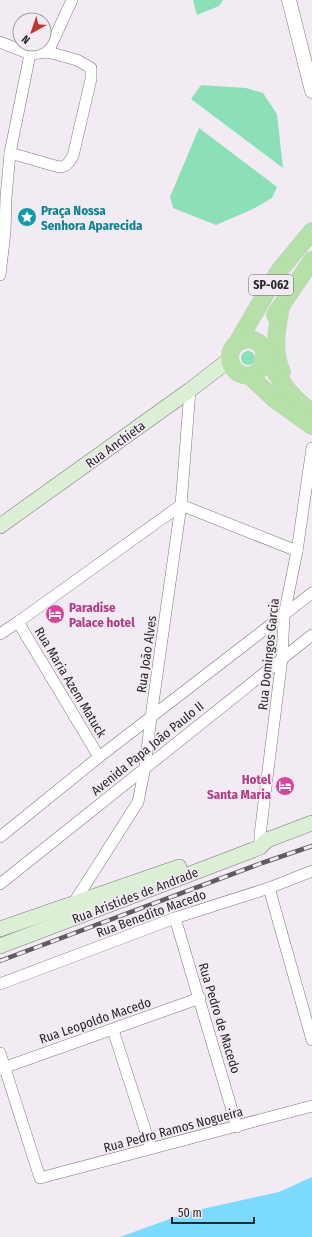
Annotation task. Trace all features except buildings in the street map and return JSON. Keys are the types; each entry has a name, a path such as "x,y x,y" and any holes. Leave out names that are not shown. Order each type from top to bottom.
{"main road":[{"name":"SP-062","path":"229,360 230,353 279,271 312,231"},
{"path":"250,376 259,371 263,365 263,348 272,319 312,260"},
{"path":"281,306 276,343 279,366 286,380 309,410"},
{"path":"236,343 252,340 263,348 284,386 294,398 309,410"},
{"path":"229,360 231,365 239,374 250,376 274,399 312,426"},
{"name":"Rua Anchieta","path":"0,526 190,390 229,360"},
{"name":"Rua Aristides de Andrade","path":"0,946 312,823"},
{"name":"Rua Aristides de Andrade","path":"0,929 262,842"}],"street":[{"path":"52,43 72,0"},
{"path":"289,0 312,91"},
{"path":"0,42 30,54 48,52 77,60 91,68 91,79 73,156 67,164 63,167 59,167 10,154"},
{"path":"0,275 5,232 6,197 10,154 30,54"},
{"name":"Rua João Alves","path":"73,904 138,802 145,768 181,505 190,390"},
{"name":"Rua Domingos Garcia","path":"262,842 282,658 284,615 297,551 312,448"},
{"path":"0,634 181,505 297,551"},
{"name":"Avenida Papa João Paulo II","path":"0,837 99,757 312,593"},
{"name":"Rua Maria Azem Matuck","path":"18,622 99,757"},
{"name":"Avenida Papa João Paulo II","path":"0,884 312,635"},
{"name":"Rua Benedito Macedo","path":"0,984 175,918 269,888 312,871"},
{"path":"269,888 312,1040"},
{"name":"Rua Pedro de Macedo","path":"175,918 200,998 237,1127"},
{"name":"Rua Leopoldo Macedo","path":"2,1068 200,998"},
{"path":"113,1030 151,1148"},
{"path":"0,1053 2,1068"},
{"name":"Rua Pedro Ramos Nogueira","path":"2,1068 40,1178 312,1106"}],"green space":[{"path":"193,0 223,0 219,6 197,15"},
{"path":"201,85 246,88 263,93 277,114 283,168 191,99"},
{"path":"199,128 277,187 272,198 253,209 216,225 173,208 170,197"},
{"path":"245,351 251,351 255,355 255,361 251,365 245,365 241,361 241,355"}],"water":[{"path":"312,1177 312,1237 120,1237 189,1212 279,1192"}],"railway":[{"path":"0,961 262,863 312,846"}],"place":[{"name":"Praça Nossa Senhora Aparecida","path":"27,217"},
{"name":"Paradise Palace hotel","path":"55,614"},
{"name":"Hotel Santa Maria","path":"285,786"}]}
